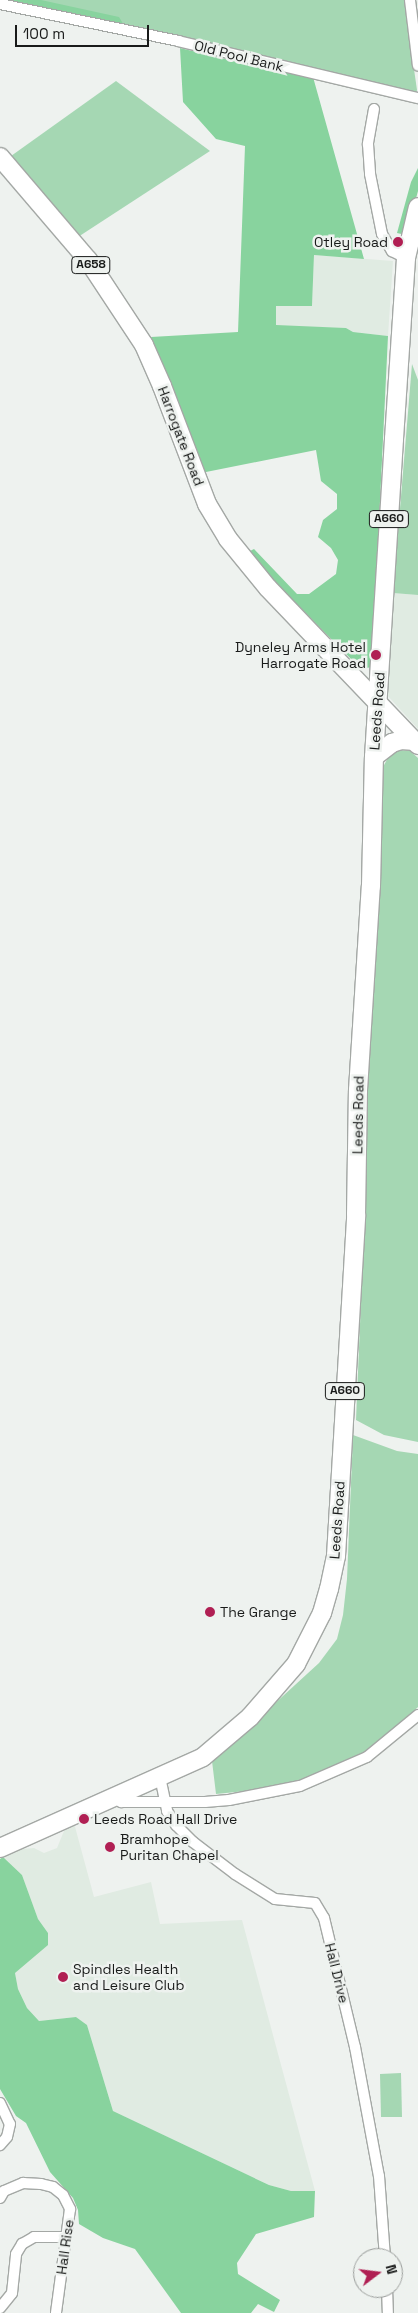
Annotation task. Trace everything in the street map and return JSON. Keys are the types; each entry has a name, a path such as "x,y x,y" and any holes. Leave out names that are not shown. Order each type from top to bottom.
{"highway":[{"name":"Harrogate Road","path":"0,157 88,260 144,345 162,386 207,504 228,539 268,588 378,703"},
{"name":"Leeds Road","path":"0,1848 203,1757 250,1717 283,1681 305,1649 322,1613 336,1556 356,1215 358,1090 371,886 374,757 406,258 418,207"},
{"name":"A658","path":"378,703 416,743"},
{"path":"374,757 392,743 401,740 416,743"}],"street":[{"path":"410,0 418,66"},
{"name":"Old Pool Bank","path":"0,4 178,41 418,98"},
{"path":"374,109 368,144 370,174 382,234 392,251 406,258"},
{"path":"114,1798 121,1802 229,1800 300,1786 367,1757 418,1715"},
{"name":"Hall Drive","path":"160,1777 167,1811 193,1842 235,1874 275,1899 315,1903 324,1918 355,2047 379,2176 384,2248"},
{"path":"0,2103 10,2124 7,2137 0,2145"},
{"name":"Hall Rise","path":"1,2191 23,2183 41,2184 52,2187 63,2195 70,2209 56,2313"},
{"path":"0,2308 12,2293 16,2254 22,2244 34,2237 66,2237"},
{"path":"387,2298 388,2313"}],"shaded area":[{"path":"314,255 393,261 388,336 353,332 346,328 276,326 276,305 312,306"},
{"path":"393,593 418,595 418,729 387,695"},
{"path":"74,1823 94,1897 151,1882 160,1924 242,1920 315,2191 291,2191 269,2185 113,2111 87,2025 76,2017 39,2021 27,2008 18,1989 15,1973 48,1933 38,1919 22,1875 3,1857 22,1849 34,1848 44,1853 57,1848 64,1831"}],"green space":[{"path":"9,0 41,0 119,17 125,27"},
{"path":"17,0 404,0 417,90 416,93 17,2"},
{"path":"180,48 270,70 313,77 364,259 314,255 312,306 276,306 276,325 346,328 353,332 388,336 372,667 361,669 246,553 254,549 297,594 309,594 336,574 338,560 331,548 318,537 323,520 337,509 337,494 321,481 316,450 201,473 151,337 238,332 245,146 216,139 183,102"},
{"path":"116,81 210,151 78,237 11,156"},
{"path":"418,168 418,191 406,235 397,233 411,182"},
{"path":"412,364 418,380 418,595 393,593"},
{"path":"399,750 410,751 418,758 418,1442 384,1435 356,1420 364,1228 363,1103 383,767 390,754"},
{"path":"353,1435 397,1451 418,1454 418,1707 372,1751 294,1786 216,1794 212,1761 319,1663 337,1639 343,1615 347,1579"},
{"path":"3,1857 22,1875 38,1919 48,1933 48,1945 15,1973 18,1989 27,2008 39,2021 76,2017 87,2025 113,2111 269,2185 291,2191 315,2191 314,2217 256,2234 237,2263 238,2274 280,2300 274,2312 258,2304 251,2313 181,2313 135,2249 103,2238 79,2224 78,2210 73,2198 50,2172 26,2123 16,2116 0,2089 0,1859"},
{"path":"401,2073 402,2117 381,2117 380,2074"}],"place":[{"name":"Otley Road","path":"398,242"},
{"name":"Dyneley Arms Hotel Harrogate Road","path":"376,655"},
{"name":"The Grange","path":"210,1612"},
{"name":"Leeds Road Hall Drive","path":"84,1819"},
{"name":"Bramhope Puritan Chapel","path":"110,1847"},
{"name":"Spindles Health and Leisure Club","path":"63,1977"}]}
